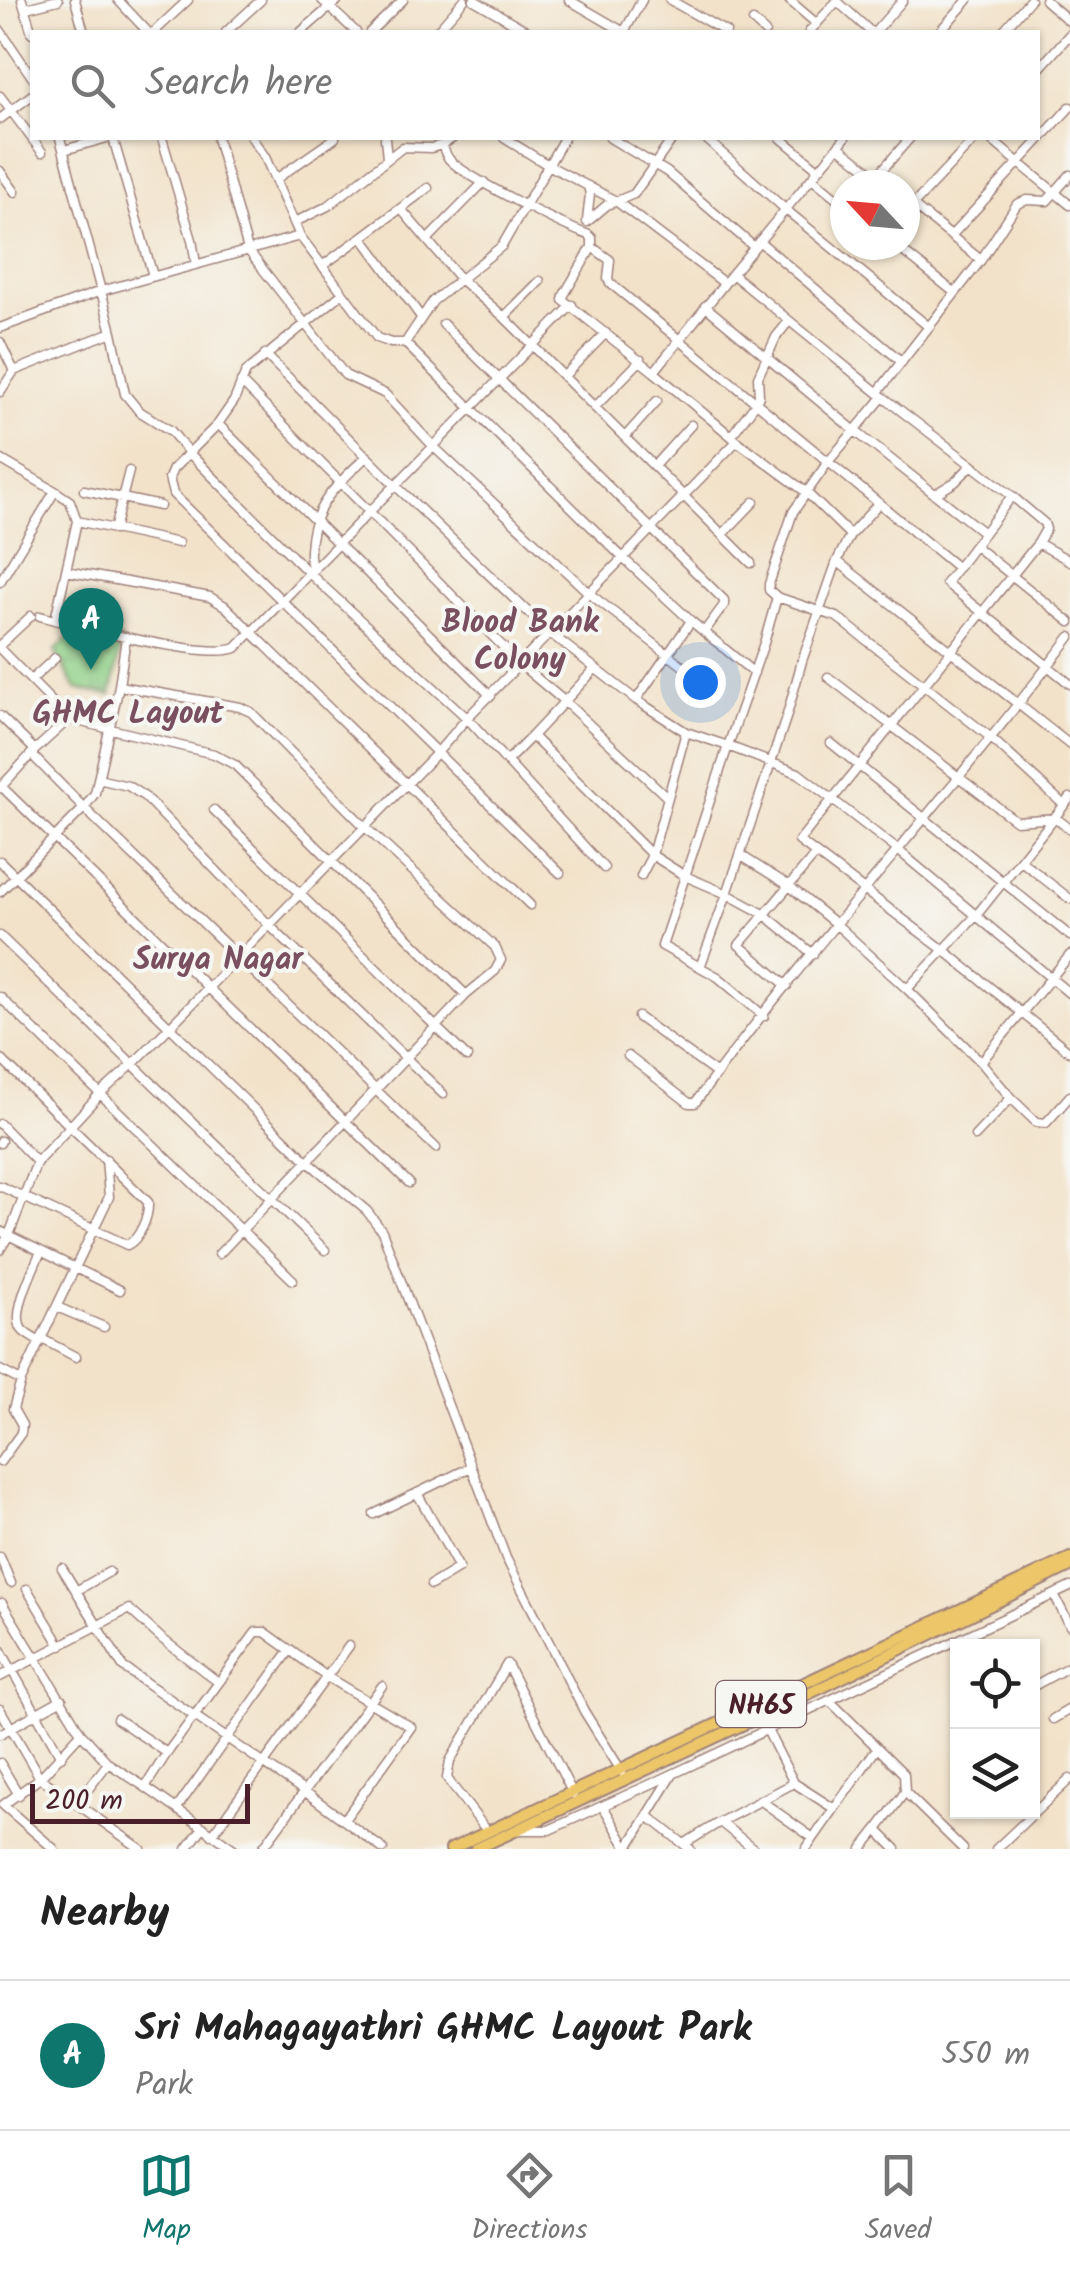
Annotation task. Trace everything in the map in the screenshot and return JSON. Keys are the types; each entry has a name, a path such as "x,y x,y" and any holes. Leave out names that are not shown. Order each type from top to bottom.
{"highway":[{"name":"NH65","path":"476,1849 496,1832 516,1830 1070,1558"},
{"name":"NH65","path":"451,1849 823,1687 1070,1566"}],"street":[{"path":"31,30 24,4 58,0"},
{"path":"74,0 83,30"},
{"path":"153,30 188,0"},
{"path":"228,30 261,0"},
{"path":"322,0 354,30"},
{"path":"303,30 338,0"},
{"path":"372,30 403,0"},
{"path":"474,0 526,30"},
{"path":"569,0 621,30"},
{"path":"625,30 642,0"},
{"path":"670,0 722,30"},
{"path":"789,0 817,24"},
{"path":"875,30 903,0"},
{"path":"941,30 968,0"},
{"path":"1004,30 1030,0"},
{"path":"1045,0 1070,22"},
{"path":"120,1 149,30"},
{"path":"812,30 837,1 871,30"},
{"path":"438,30 460,2"},
{"path":"130,14 134,30"},
{"path":"753,21 763,30"},
{"path":"0,30 30,74"},
{"path":"1040,68 1070,34"},
{"path":"0,96 30,137"},
{"path":"0,119 30,97"},
{"path":"1040,139 1070,107"},
{"path":"32,140 42,152"},
{"path":"61,140 125,394 131,404 171,431 188,452 467,718 604,868"},
{"path":"64,150 102,140"},
{"path":"111,140 153,276"},
{"path":"163,140 196,264"},
{"path":"218,140 248,250 344,376 385,394 434,447 590,594 714,690"},
{"path":"254,140 300,236 377,338 405,343 624,559 754,673"},
{"path":"276,179 332,140"},
{"path":"385,140 387,158"},
{"path":"295,222 328,206 403,147 431,148 450,140"},
{"path":"507,140 616,201 724,283"},
{"path":"405,343 433,301 502,246 563,140"},
{"path":"613,140 666,172 902,362"},
{"path":"581,232 595,214 634,194 673,140"},
{"path":"707,140 929,327"},
{"path":"786,140 818,170"},
{"path":"654,372 843,140"},
{"path":"882,170 908,140"},
{"path":"920,191 974,140"},
{"path":"992,140 1070,205"},
{"path":"951,236 1039,140"},
{"path":"442,145 450,160 461,169 592,238 592,246 563,298 806,492 850,535"},
{"path":"838,146 869,170"},
{"path":"0,171 15,192"},
{"path":"907,989 975,917 1067,802 837,617 777,597 768,584 793,512 806,492 981,260 1017,204 1048,201 1070,176"},
{"path":"812,178 830,192"},
{"path":"427,240 484,182"},
{"path":"587,222 588,186"},
{"path":"322,266 428,188"},
{"path":"401,209 460,279 504,317 752,563"},
{"path":"920,211 981,260"},
{"path":"0,328 101,291 300,236"},
{"path":"362,237 420,317"},
{"path":"592,246 610,260 610,283 958,568"},
{"path":"914,260 955,293"},
{"path":"732,274 1044,523 1046,529 1038,544 799,841 1070,1052"},
{"path":"504,317 540,281"},
{"path":"343,293 246,372 218,424 172,469 169,478 173,494 560,872"},
{"path":"466,996 248,775 228,760 69,719 0,647 36,616 126,637 218,652 236,648 572,305"},
{"path":"705,306 984,532"},
{"path":"0,1250 37,1162 685,497 734,438 756,404 757,382 776,337 790,321"},
{"path":"443,324 725,602 704,632"},
{"path":"0,392 14,371 112,332"},
{"path":"564,376 606,333"},
{"path":"0,342 14,371"},
{"path":"265,354 396,486 594,670 686,732 798,772 1070,994"},
{"path":"595,407 640,360"},
{"path":"241,382 521,665 667,797"},
{"path":"624,437 657,402"},
{"path":"218,424 490,696"},
{"path":"654,466 691,425"},
{"path":"312,572 315,522 328,494 367,456"},
{"path":"0,459 70,501 77,521 55,620"},
{"path":"935,494 955,482 972,464"},
{"path":"114,530 130,471"},
{"path":"0,582 55,490"},
{"path":"84,490 160,506"},
{"path":"1012,496 946,582 1070,684"},
{"path":"723,534 754,502"},
{"path":"700,967 837,561 850,535 878,504"},
{"path":"77,521 178,543"},
{"path":"1038,544 1070,560"},
{"path":"975,546 1070,622"},
{"path":"837,561 1070,745"},
{"path":"66,571 210,597 225,606 530,905"},
{"path":"764,1016 718,977 662,946 777,597"},
{"path":"636,700 691,621"},
{"path":"628,1056 692,1104 696,1103 1070,636"},
{"path":"0,892 95,793 126,637"},
{"path":"30,680 55,658"},
{"path":"507,761 594,670"},
{"path":"828,677 1016,821 1056,818 1070,829"},
{"path":"118,686 240,706 251,712 365,827 500,954 499,966 219,1254"},
{"path":"0,716 84,808 436,1148"},
{"path":"69,719 1,787 409,1183"},
{"path":"0,733 9,725"},
{"path":"640,876 652,855 686,732"},
{"path":"532,736 652,855 685,876 764,914 813,954"},
{"path":"830,743 1070,936"},
{"path":"98,779 137,791 443,1094"},
{"path":"214,810 467,1057"},
{"path":"788,986 739,945 816,854"},
{"path":"740,856 788,885 837,925 981,1062 1036,1122 1046,1124 1070,1096"},
{"path":"0,861 307,1161 367,1211 382,1231 506,1558 584,1711 623,1775"},
{"path":"1021,861 1070,899"},
{"path":"0,936 325,1250"},
{"path":"981,1062 1070,955"},
{"path":"0,998 292,1280"},
{"path":"638,1017 717,1074"},
{"path":"0,1058 106,1159 148,1202 149,1209 130,1245 0,1186"},
{"path":"975,1136 1011,1098"},
{"path":"0,1124 37,1162"},
{"path":"0,1462 21,1433 22,1425 13,1409 22,1381 109,1198 106,1159"},
{"path":"4,1233 120,1290"},
{"path":"41,1251 23,1295 19,1321 24,1332 76,1357"},
{"path":"57,1307 104,1328"},
{"path":"0,1370 22,1381"},
{"path":"374,1514 472,1467"},
{"path":"418,1493 459,1568 431,1584"},
{"path":"0,1557 11,1582"},
{"path":"62,1568 123,1667 264,1762 382,1849"},
{"path":"76,1591 109,1572"},
{"path":"516,1830 549,1830 1070,1587"},
{"path":"27,1589 61,1646"},
{"path":"1054,1594 1070,1626"},
{"path":"2,1603 81,1733 108,1763 234,1849"},
{"path":"0,1677 125,1610 133,1610 161,1638 218,1682"},
{"path":"145,1787 256,1632 265,1632 327,1677 411,1727 344,1820"},
{"path":"212,1835 349,1646"},
{"path":"0,1649 61,1756"},
{"path":"177,1808 290,1650"},
{"path":"496,1832 451,1784 447,1770 506,1664 572,1794"},
{"path":"1040,1683 1070,1666"},
{"path":"262,1849 382,1686"},
{"path":"0,1734 62,1699"},
{"path":"830,1701 904,1774 906,1792 963,1849"},
{"path":"0,1709 40,1778 142,1849"},
{"path":"1053,1719 1070,1709"},
{"path":"117,1719 167,1754"},
{"path":"767,1730 794,1783 833,1808"},
{"path":"54,1849 2,1806 40,1778 81,1733"},
{"path":"806,1849 877,1748"},
{"path":"0,1763 19,1795"},
{"path":"78,1804 108,1763"},
{"path":"602,1806 627,1849 674,1774"},
{"path":"996,1849 1070,1779"},
{"path":"648,1816 687,1847 720,1822 794,1783"},
{"path":"862,1849 906,1792"},
{"path":"760,1800 814,1838"},
{"path":"720,1822 754,1849"},
{"path":"187,1849 203,1827"},
{"path":"877,1830 896,1849"}],"green space":[{"path":"80,626 122,640 111,695 76,689 55,651"}],"place":[{"name":"Sri Mahagayathri GHMC Layout Park","path":"91,670"}],"district":[{"name":"Blood Bank Colony","path":"520,640"},
{"name":"GHMC Layout","path":"128,712"},
{"name":"Surya Nagar","path":"218,958"}]}
